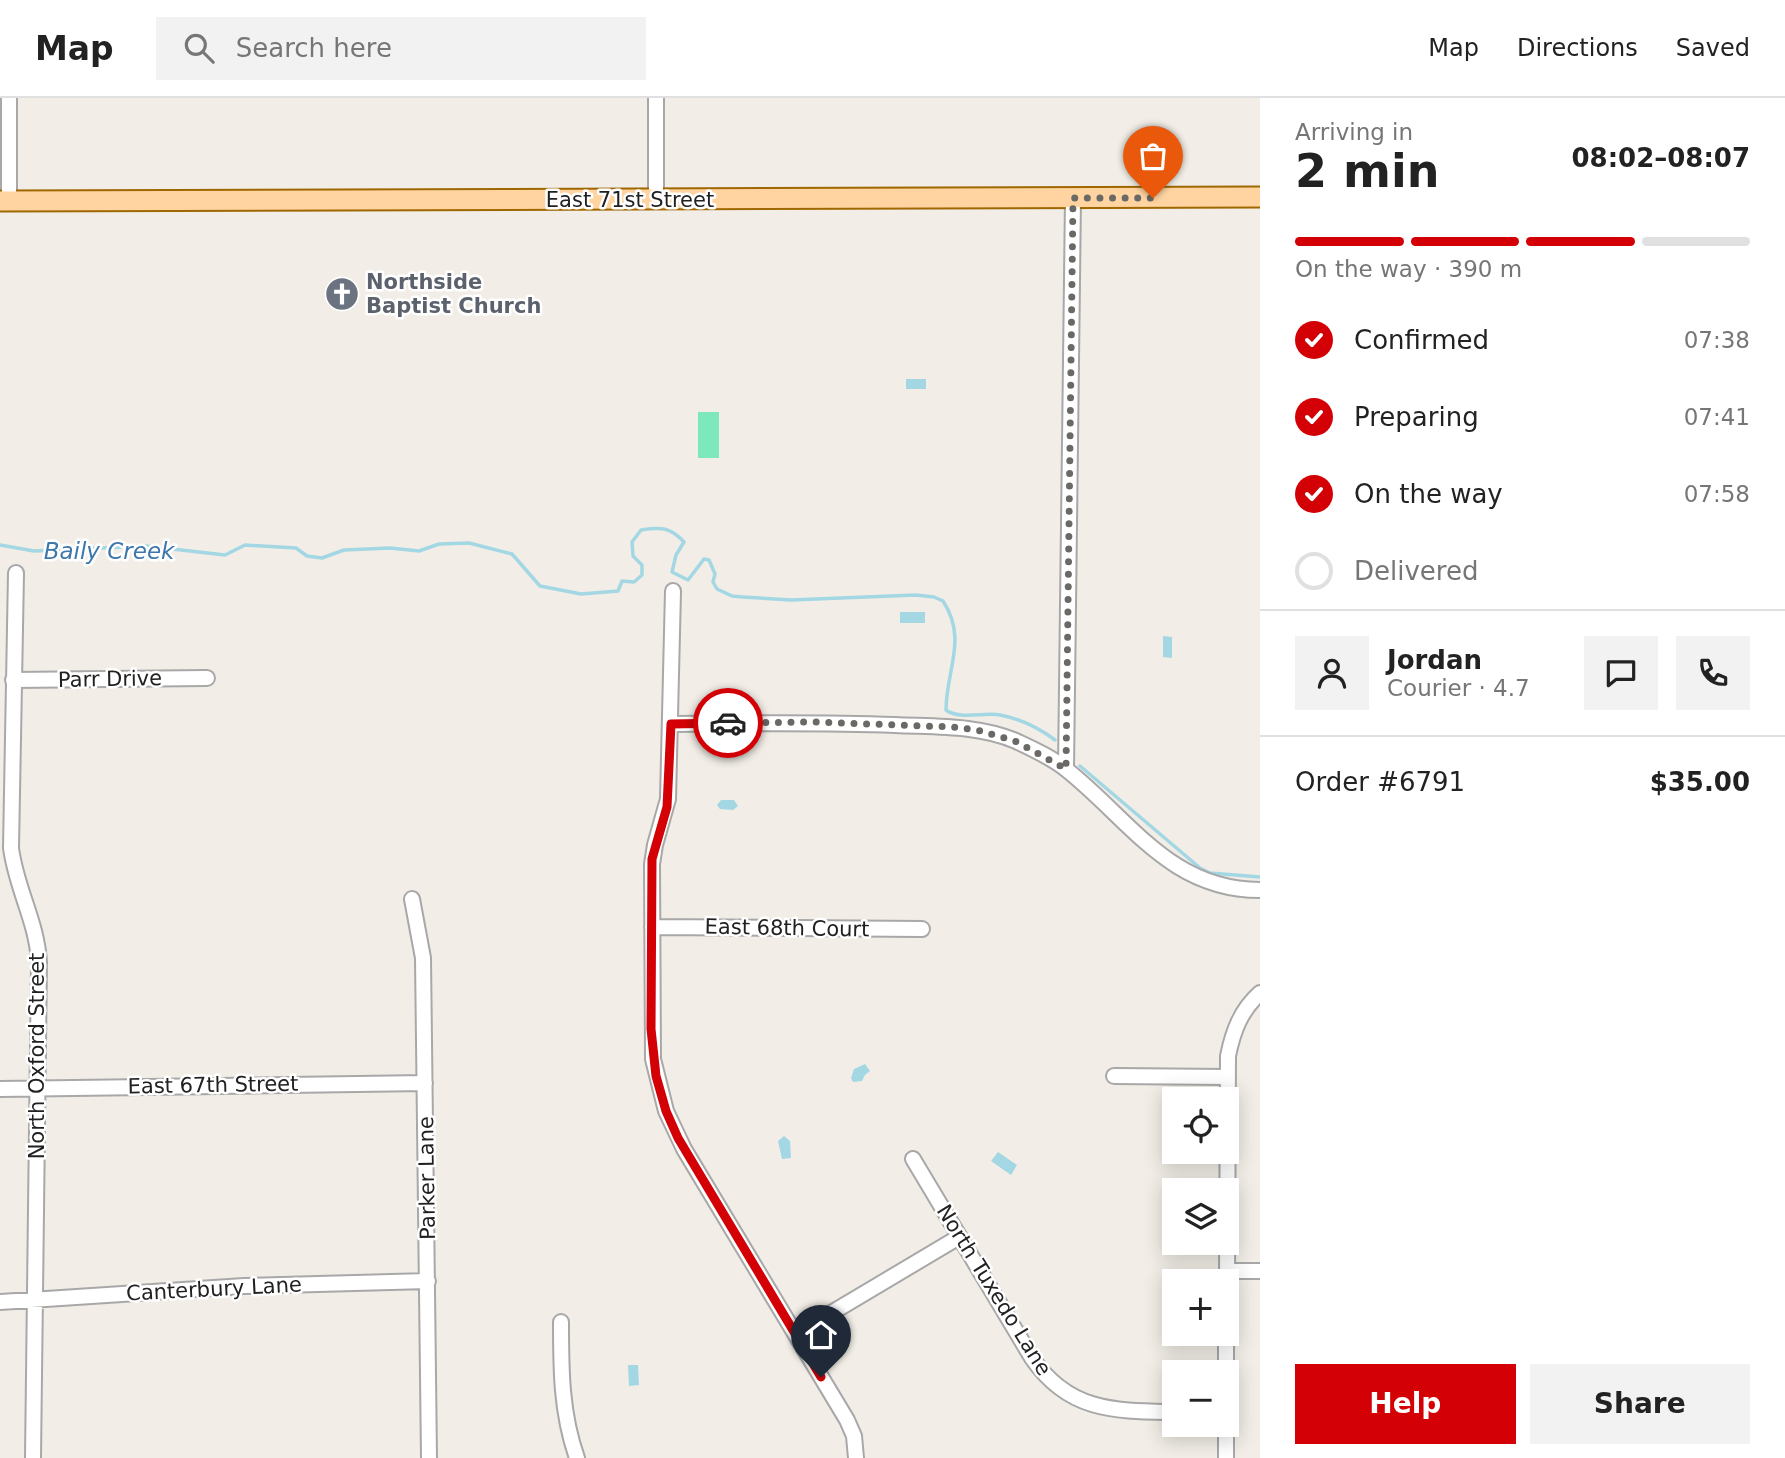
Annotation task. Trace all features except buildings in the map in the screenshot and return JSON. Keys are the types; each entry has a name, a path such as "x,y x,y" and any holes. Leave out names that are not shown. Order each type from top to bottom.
{"main road":[{"name":"East 71st Street","path":"4,201 1260,197"}],"street":[{"path":"4,201 9,98"},
{"path":"656,98 656,200"},
{"path":"1066,769 1073,198"},
{"name":"North Oxford Street","path":"16,573 11,848 38,950 33,1458"},
{"path":"673,591 667,807 652,859 652,1047 656,1076 666,1111 684,1149 847,1420 854,1436 856,1458"},
{"name":"Parr Drive","path":"12,680 207,678"},
{"path":"671,724 814,722 953,727 993,733 1015,741 1066,769 1117,817 1189,874 1225,887 1260,890"},
{"name":"Parker Lane","path":"412,899 423,958 429,1458"},
{"name":"East 68th Court","path":"652,927 922,929"},
{"path":"1227,1269 1228,1056 1236,1027 1244,1011 1260,993"},
{"path":"1114,1076 1227,1077"},
{"name":"East 67th Street","path":"0,1089 425,1083"},
{"name":"North Tuxedo Lane","path":"913,1159 1035,1363 1061,1390 1083,1402 1110,1410 1162,1412"},
{"path":"796,1334 959,1237"},
{"path":"1239,1274 1260,1271"},
{"name":"Canterbury Lane","path":"0,1301 244,1286 428,1281"},
{"path":"561,1322 562,1395 577,1458"},
{"path":"1226,1437 1226,1458"}],"green space":[{"path":"698,412 719,412 719,458 698,458"}],"water":[{"path":"906,379 926,379 926,389 906,389"},
{"path":"900,612 925,612 925,623 900,623"},
{"path":"1163,636 1172,637 1172,658 1163,657"},
{"path":"721,800 734,800 738,806 733,810 720,809 717,805"},
{"path":"865,1064 870,1071 862,1081 853,1082 851,1078 854,1069"},
{"path":"784,1136 790,1141 791,1158 782,1159 778,1141"},
{"path":"998,1152 1017,1165 1011,1175 991,1161"},
{"path":"628,1365 638,1365 639,1385 629,1386"}],"waterway":[{"name":"Baily Creek","path":"0,545 34,551 146,546 225,555 245,545 296,548 307,556 322,558 344,550 390,548 419,551 439,544 469,543 512,554 540,586 581,594 618,591 622,581 634,582 642,575 642,565 633,556 632,542 641,530 665,529 684,542 676,555 672,572 688,580 704,559 709,560 717,589 732,596 791,600 916,595 943,601 954,628 955,642 946,710 958,715 994,714 1008,717 1029,724 1055,740"},
{"path":"1080,766 1200,868 1210,873 1260,877"}],"way so far":[{"path":"728,723 814,722 977,730 1015,741 1066,769 1073,198 1153,198"}],"place":[{"name":"Northside Baptist Church","path":"342,294"}],"route":[{"path":"728,723 671,724 667,807 652,859 653,1059 660,1094 678,1138 821,1377"}]}
